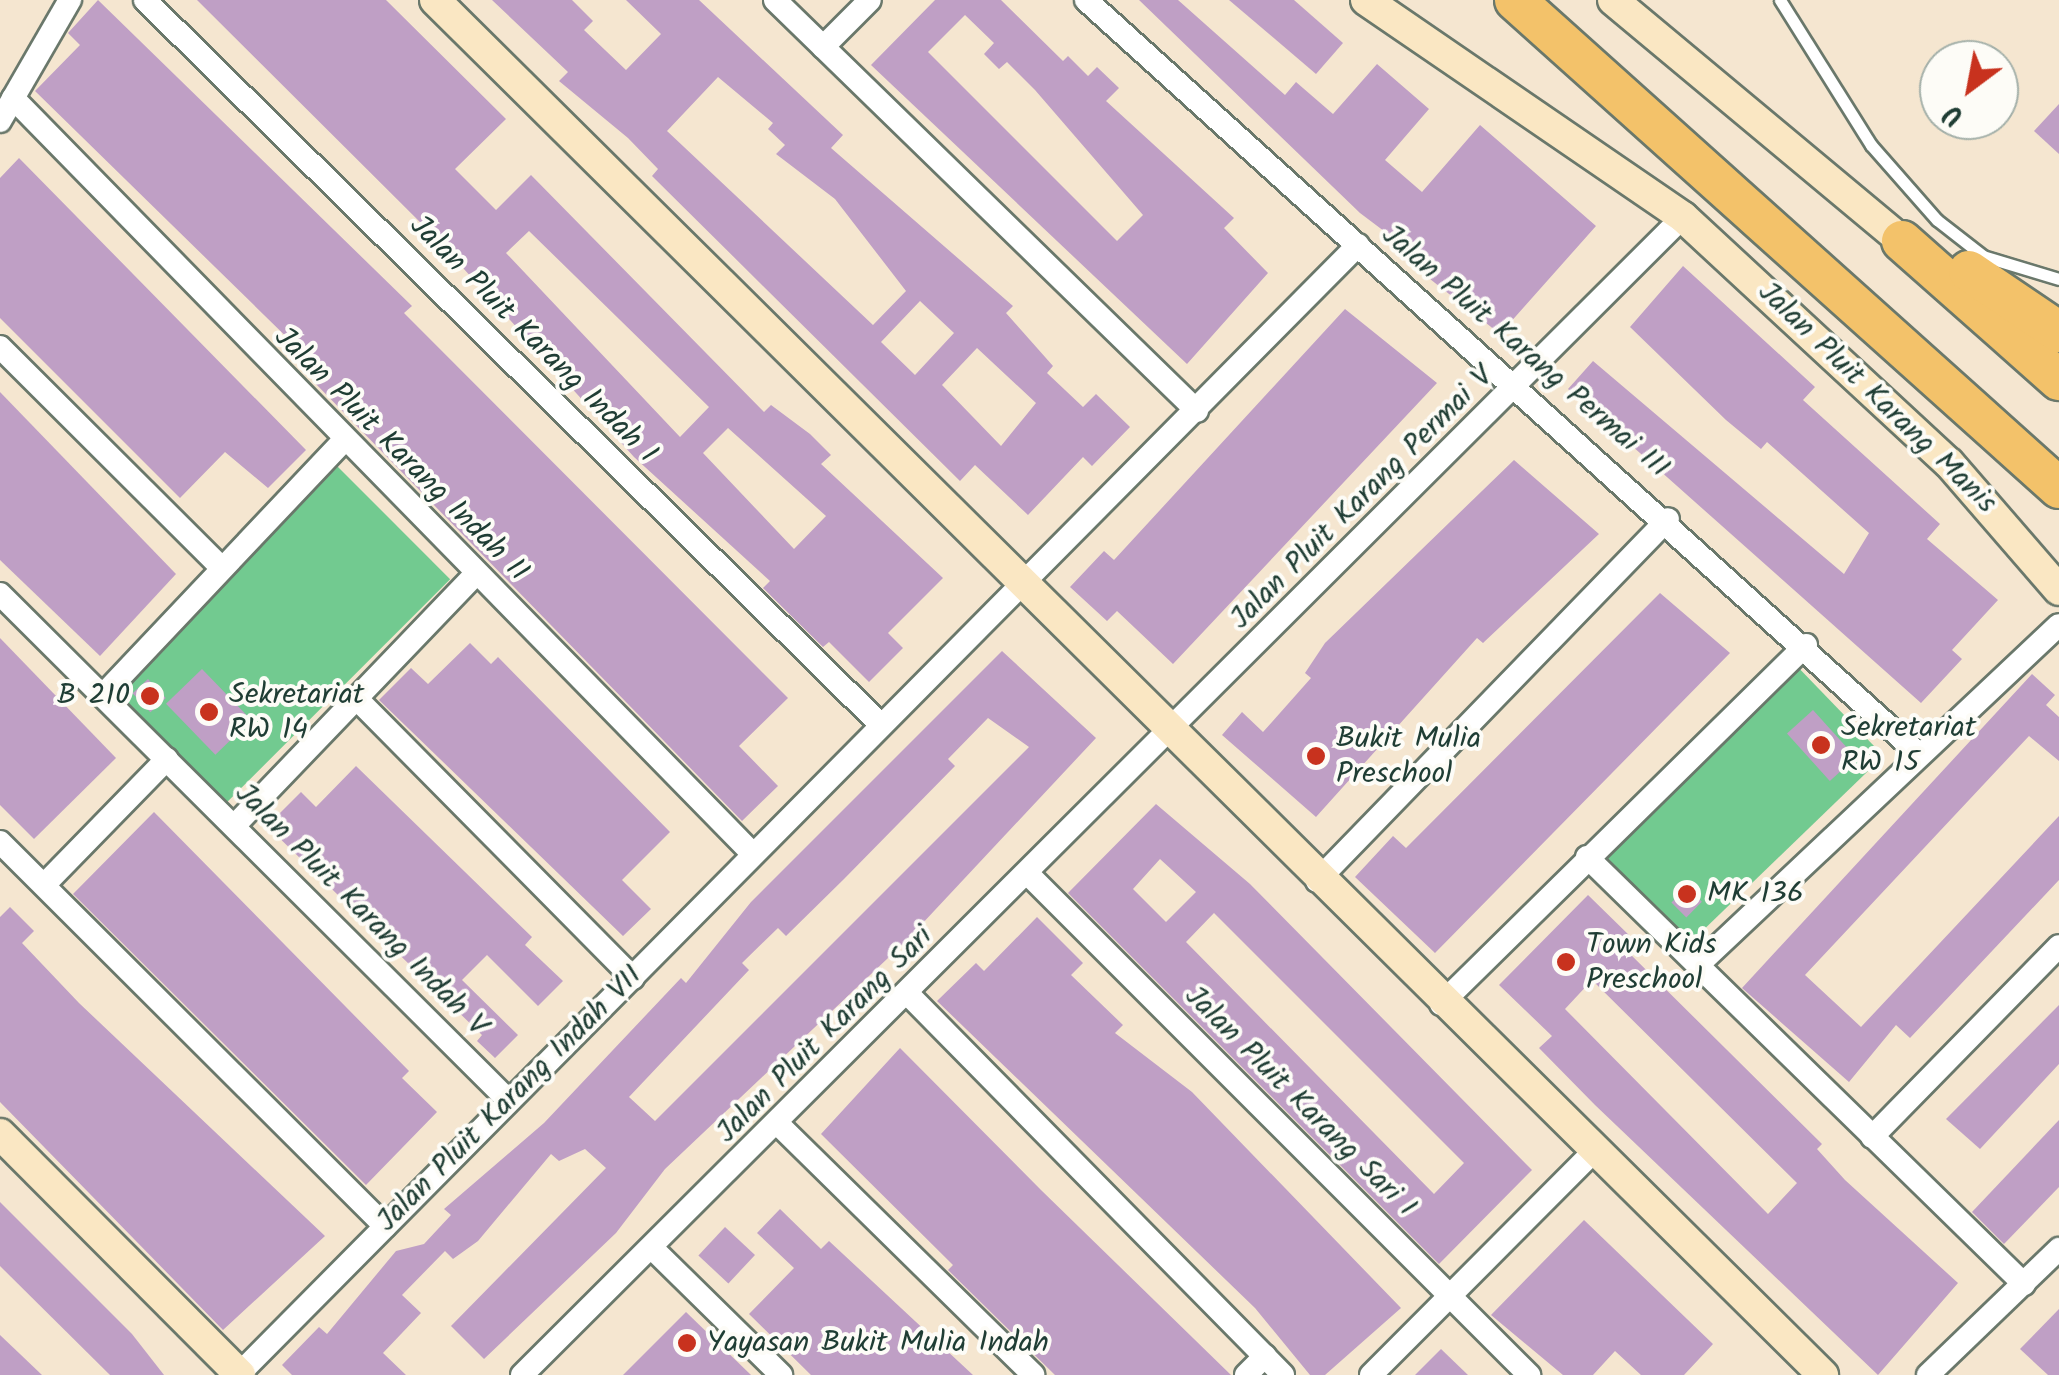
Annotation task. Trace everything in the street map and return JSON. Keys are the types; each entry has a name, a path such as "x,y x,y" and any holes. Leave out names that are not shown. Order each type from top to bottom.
{"highway":[{"path":"1515,0 2059,488"},
{"path":"1902,240 1964,268 2059,332"},
{"path":"1902,240 2059,380"}],"street":[{"path":"0,122 70,0"},
{"name":"Jalan Pluit Karang Indah I","path":"145,0 879,723"},
{"path":"435,0 1169,736 1823,1375"},
{"path":"775,0 1197,411"},
{"path":"824,47 870,0"},
{"name":"Jalan Pluit Karang Permai III","path":"1086,0 1668,519 1806,644 1919,754"},
{"name":"Jalan Pluit Karang Manis","path":"1366,0 1683,217 1949,463 2059,590"},
{"path":"1612,0 1902,240"},
{"name":"Jalan Pluit Karang Indah II","path":"13,98 343,441 750,851"},
{"name":"Jalan Pluit Karang Permai V","path":"1169,736 1683,217"},
{"name":"Jalan Pluit Karang Indah VII","path":"0,1134 239,1375 633,978 750,851 879,723 1026,590 1358,245"},
{"path":"0,348 221,567"},
{"path":"105,693 343,441"},
{"path":"1317,882 1668,519"},
{"path":"235,825 476,574"},
{"name":"Jalan Pluit Karang Indah V","path":"0,594 105,693 167,760 508,1100"},
{"path":"1699,964 2059,625"},
{"path":"1441,1004 1806,644"},
{"path":"358,700 633,978"},
{"name":"Jalan Pluit Karang Sari","path":"529,1373 1169,736"},
{"path":"44,885 167,760"},
{"path":"0,842 385,1226"},
{"path":"1587,857 2024,1284"},
{"name":"Jalan Pluit Karang Sari I","path":"1028,874 1528,1375"},
{"path":"1872,1136 2059,946"},
{"path":"907,993 1282,1375"},
{"path":"778,1124 1033,1375"},
{"path":"1370,1375 1592,1153"},
{"path":"1928,1375 2059,1249"},
{"path":"655,1250 780,1375"},
{"path":"1246,1375 1265,1356"}],"lane":[{"path":"1780,0 1872,144 1937,220 1984,256 2059,279"}],"green space":[{"path":"337,466 450,579 222,807 109,694"},
{"path":"1792,661 1884,756 1687,946 1596,851"}],"building":[{"path":"98,0 412,306 404,313 788,698 739,746 778,786 742,821 314,382 307,357 35,91 80,45 68,33"},
{"path":"197,0 386,0 506,119 455,169 496,210 531,175 764,412 771,405 810,434 831,455 821,464 943,578 888,633 903,648 869,682 829,642 823,647 763,588 770,581 634,457 435,237","holes":["529,231 709,407 680,437 506,253","728,428 826,516 794,549 703,453"]},
{"path":"492,0 572,0 593,21 584,30 626,70 661,34 626,0 699,0 843,135 831,148 1013,306 1006,313 1053,366 1047,373 1083,407 1096,394 1130,427 1092,466 1083,457 1028,515 975,465 960,481 652,176 658,169 628,138 559,81 568,72","holes":["718,77 773,123 768,129 785,145 776,154 835,199 906,291 873,325 667,131","920,301 954,333 915,375 881,342","977,348 1036,403 1001,446 942,385"]},
{"path":"935,0 1001,0 1063,61 1068,56 1088,76 1097,67 1119,88 1106,101 1234,218 1224,228 1268,273 1187,364 871,65","holes":["965,15 994,43 984,54 999,69 1007,62 1035,90 1143,215 1117,241 928,52"]},
{"path":"1139,0 1178,0 1285,95 1296,82 1333,114 1377,64 1429,109 1385,160 1422,192 1480,125 1596,226 1500,334 1430,279 1437,271 1360,213"},
{"path":"1229,0 1294,0 1343,43 1316,74"},
{"path":"2059,104 2059,154 2034,131"},
{"path":"19,158 306,450 268,488 225,452 180,498 0,318 0,178"},
{"path":"1683,266 1815,387 1803,400 1940,524 1927,539 1998,600 1952,650 1962,659 1921,703 1568,389 1593,361 1844,574 1869,533 1767,442 1761,449 1726,420 1630,327"},
{"path":"1345,309 1437,383 1173,664 1117,611 1107,621 1070,587 1104,551 1114,560"},
{"path":"0,392 176,574 100,656 0,560"},
{"path":"1514,460 1599,534 1483,643 1477,638 1316,817 1222,735 1242,712 1263,732 1311,678 1305,673 1325,643"},
{"path":"1660,593 1730,653 1435,953 1355,877 1393,836 1406,848"},
{"path":"0,638 116,758 34,839 0,805"},
{"path":"470,643 491,664 498,657 670,832 622,880 651,909 623,936 379,700 411,668 428,684"},
{"path":"1002,651 1096,738 906,941 665,1169 616,1233 484,1359 451,1326 606,1168 585,1149 559,1161 551,1154 478,1241 453,1259 445,1251 402,1295 421,1313 383,1353 406,1375 292,1375 282,1365 319,1327 327,1334 396,1251 424,1244 451,1215 444,1209 544,1123 681,978 686,983 751,902","holes":["988,718 1029,747 655,1121 629,1097 749,970 742,963 778,928 786,936 844,879 955,766 948,759"]},
{"name":"Sekretariat RW 14","path":"202,669 251,720 215,755 166,704"},
{"path":"2032,674 2055,695 2046,705 2059,717 2059,761 2029,736 1805,975 1861,1027 2059,816 2059,880 1910,1038 1896,1025 1849,1082 1742,988"},
{"name":"B 210","path":"148,679 166,698 150,712 133,693"},
{"name":"Sekretariat RW 15","path":"1813,710 1856,758 1830,781 1787,733"},
{"path":"356,766 532,937 525,945 563,981 538,1006 487,955 462,980 518,1035 495,1058 477,1041 482,1035 267,826 301,792 316,807"},
{"path":"1156,804 1250,884 1532,1170 1439,1264 1068,893","holes":["1160,859 1196,892 1166,922 1133,889","1214,913 1464,1163 1434,1194 1186,942"]},
{"path":"154,812 409,1071 402,1078 437,1112 366,1185 73,894"},
{"name":"MK 136","path":"1687,887 1702,902 1686,917 1671,903"},
{"path":"1588,895 1633,939 1624,948 1822,1144 1817,1149 1845,1180 1958,1283 1878,1375 1539,1048 1552,1036 1499,985","holes":["1592,980 1797,1183 1768,1214 1565,1009"]},
{"path":"10,907 34,931 22,943 79,1003 325,1236 223,1330 0,1102 0,917"},
{"path":"1037,917 1083,963 1071,975 1123,1025 1115,1033 1192,1092 1401,1308 1325,1375 1310,1375 1255,1308 937,1001 976,963 984,971"},
{"path":"2059,1005 2059,1064 1980,1149 1946,1119"},
{"path":"900,1048 1231,1375 1055,1375 948,1270 953,1265 821,1134"},
{"path":"2059,1120 2059,1187 2004,1244 1972,1212"},
{"path":"0,1202 132,1334 164,1375 110,1375 0,1266"},
{"path":"780,1209 821,1249 829,1241 973,1375 811,1375 749,1314 794,1268 757,1233"},
{"path":"1584,1220 1713,1344 1684,1375 1641,1375 1615,1351 1593,1375 1563,1375 1491,1315"},
{"path":"725,1227 755,1255 728,1283 698,1256"},
{"path":"2059,1309 2059,1375 2048,1375 2020,1349"},
{"name":"Yayasan Bukit Mulia Indah","path":"686,1312 751,1375 623,1375"},
{"path":"0,1335 20,1354 42,1375 0,1375"},
{"path":"1441,1349 1468,1375 1415,1375"}],"place":[{"name":"B 210","path":"150,696"},
{"name":"Sekretariat RW 14","path":"209,712"},
{"name":"Sekretariat RW 15","path":"1821,745"},
{"name":"Bukit Mulia Preschool","path":"1316,756"},
{"name":"MK 136","path":"1687,894"},
{"name":"Town Kids Preschool","path":"1566,962"},
{"name":"Yayasan Bukit Mulia Indah","path":"687,1343"}]}
